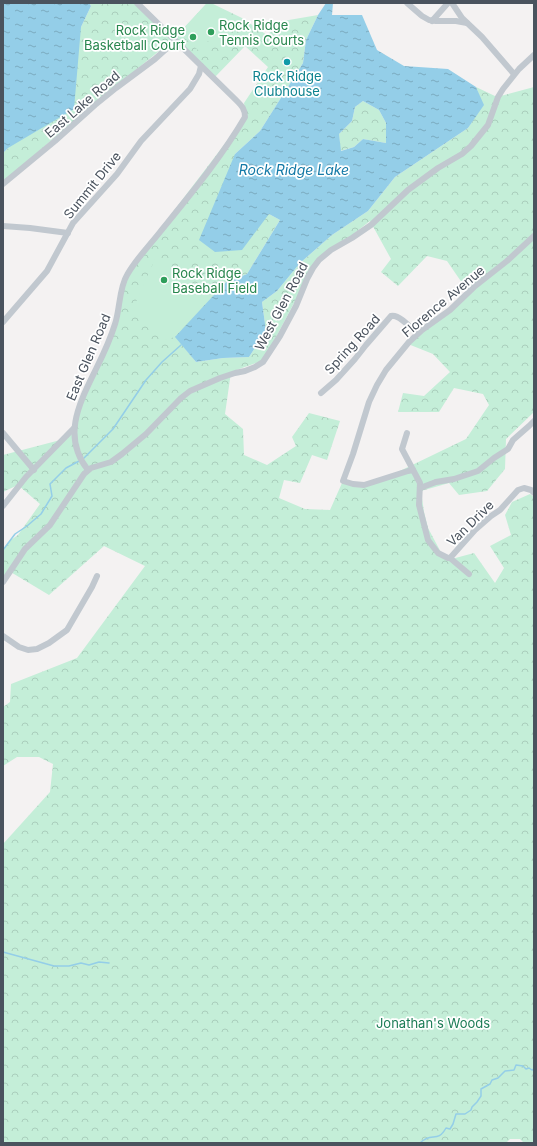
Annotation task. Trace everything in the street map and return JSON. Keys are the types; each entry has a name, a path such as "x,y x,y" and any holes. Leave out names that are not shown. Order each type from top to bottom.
{"street":[{"path":"137,3 201,66"},
{"path":"407,3 422,16 432,21 456,21 467,23"},
{"path":"432,21 448,3"},
{"path":"452,3 462,18 486,42 514,74"},
{"name":"East Lake Road","path":"3,184 100,101 175,41"},
{"name":"West Glen Road","path":"88,470 111,462 138,442 181,398 190,391 220,378 245,371 263,362 284,330 312,268 319,260 371,225 408,190 438,168 462,154 471,146 488,125 498,97 514,74 534,54"},
{"name":"East Glen Road","path":"74,428 76,415 82,398 104,353 115,324 120,307 122,288 126,276 210,168 245,117 244,110 236,100 201,66"},
{"name":"Summit Drive","path":"3,322 47,271 73,224 117,174 141,141 190,89 199,74 201,66"},
{"path":"3,226 30,228 68,234"},
{"name":"Florence Avenue","path":"413,470 364,485 343,481 369,402 377,385 386,370 417,334 450,310 474,287 507,261 534,236"},
{"name":"Spring Road","path":"321,393 336,380 391,316 397,316 417,334"},
{"path":"420,488 436,482 454,479 478,471 508,449 513,440 534,421"},
{"path":"3,582 25,549 50,525 88,470 79,458 74,428"},
{"path":"3,506 21,483 74,428"},
{"path":"3,433 34,470"},
{"name":"Van Drive","path":"407,433 402,449 420,483 419,505 428,540 438,552 448,558 450,558 475,530 500,510 518,490 522,488 534,493"},
{"path":"450,558 469,574"},
{"path":"3,636 20,647 28,650 37,649 49,643 67,630 97,576"}],"green space":[{"name":"Jonathan's Woods","path":"89,3 140,3 176,37 207,3 211,3 242,18 267,35 283,21 318,15 306,40 303,63 260,131 235,154 269,214 280,220 247,274 225,283 176,337 196,362 223,358 249,357 266,331 262,302 277,291 300,263 332,235 368,211 395,177 468,128 483,105 476,87 497,97 534,87 534,412 506,439 505,469 487,491 459,495 449,483 421,491 428,528 444,558 448,560 474,553 495,583 504,568 490,546 511,535 505,515 512,502 530,494 534,497 534,1143 524,1143 520,1139 510,1139 506,1143 3,1143 3,844 50,792 53,764 39,757 17,757 3,766 3,707 10,702 11,684 77,658 145,566 104,546 49,595 9,571 3,579 3,550 8,542 18,535 40,504 18,485 3,492 3,455 68,438 86,385 113,331 125,275 246,116 244,103 268,67 245,46 215,77 175,38 82,114 3,182 3,153 8,148 81,27 91,6","holes":["370,221 391,259 381,272 398,286 427,256 447,261 469,293 408,344 433,354 450,372 424,396 403,393 398,412 439,412 454,388 483,394 489,405 466,439 377,482 342,483 330,510 305,509 279,498 284,480 300,483 312,455 327,460 340,421 309,413 292,437 296,446 267,465 244,455 243,429 225,414 231,372 264,360 314,265"]},
{"name":"Rock Ridge Tennis Courts","path":"207,3 210,3 232,23 212,44 208,41 199,51 179,33"},
{"path":"363,101 379,110 386,123 386,143 363,139 354,147 340,151 339,134 352,121 355,107"},
{"name":"Rock Ridge Baseball Field","path":"155,259 209,301 175,337 165,340 143,324 132,311"}],"water":[{"path":"3,3 89,3 91,6 81,27 74,109 8,148 3,153"},
{"name":"Rock Ridge Lake","path":"326,3 333,3 332,15 362,15 377,50 404,66 448,69 476,87 484,105 468,128 395,177 368,211 332,235 300,263 277,291 262,302 266,331 249,357 223,358 196,362 175,337 225,283 247,274 280,220 269,214 242,250 215,252 199,240 235,154 260,131 303,63 306,40 318,15","holes":["363,101 379,110 386,123 386,143 363,139 354,147 341,151 339,134 352,121 355,107"]}],"waterway":[{"path":"84,458 113,429 146,380 162,362 181,345"},
{"path":"3,550 15,534 41,514 52,496 50,484 66,468 81,460"},
{"path":"3,952 54,966 69,966 81,963 89,965 99,962 109,963"},
{"path":"420,1143 428,1138 437,1137 443,1133 446,1128 450,1129 456,1114 465,1114 471,1110 481,1096 481,1089 490,1084 492,1080 498,1078 505,1071 514,1070 516,1065 523,1066 526,1069 534,1069"}],"place":[{"name":"Rock Ridge Tennis Courts","path":"211,32"},
{"name":"Rock Ridge Basketball Court","path":"193,37"},
{"name":"Rock Ridge Clubhouse","path":"287,62"},
{"name":"Rock Ridge Baseball Field","path":"164,280"}]}
